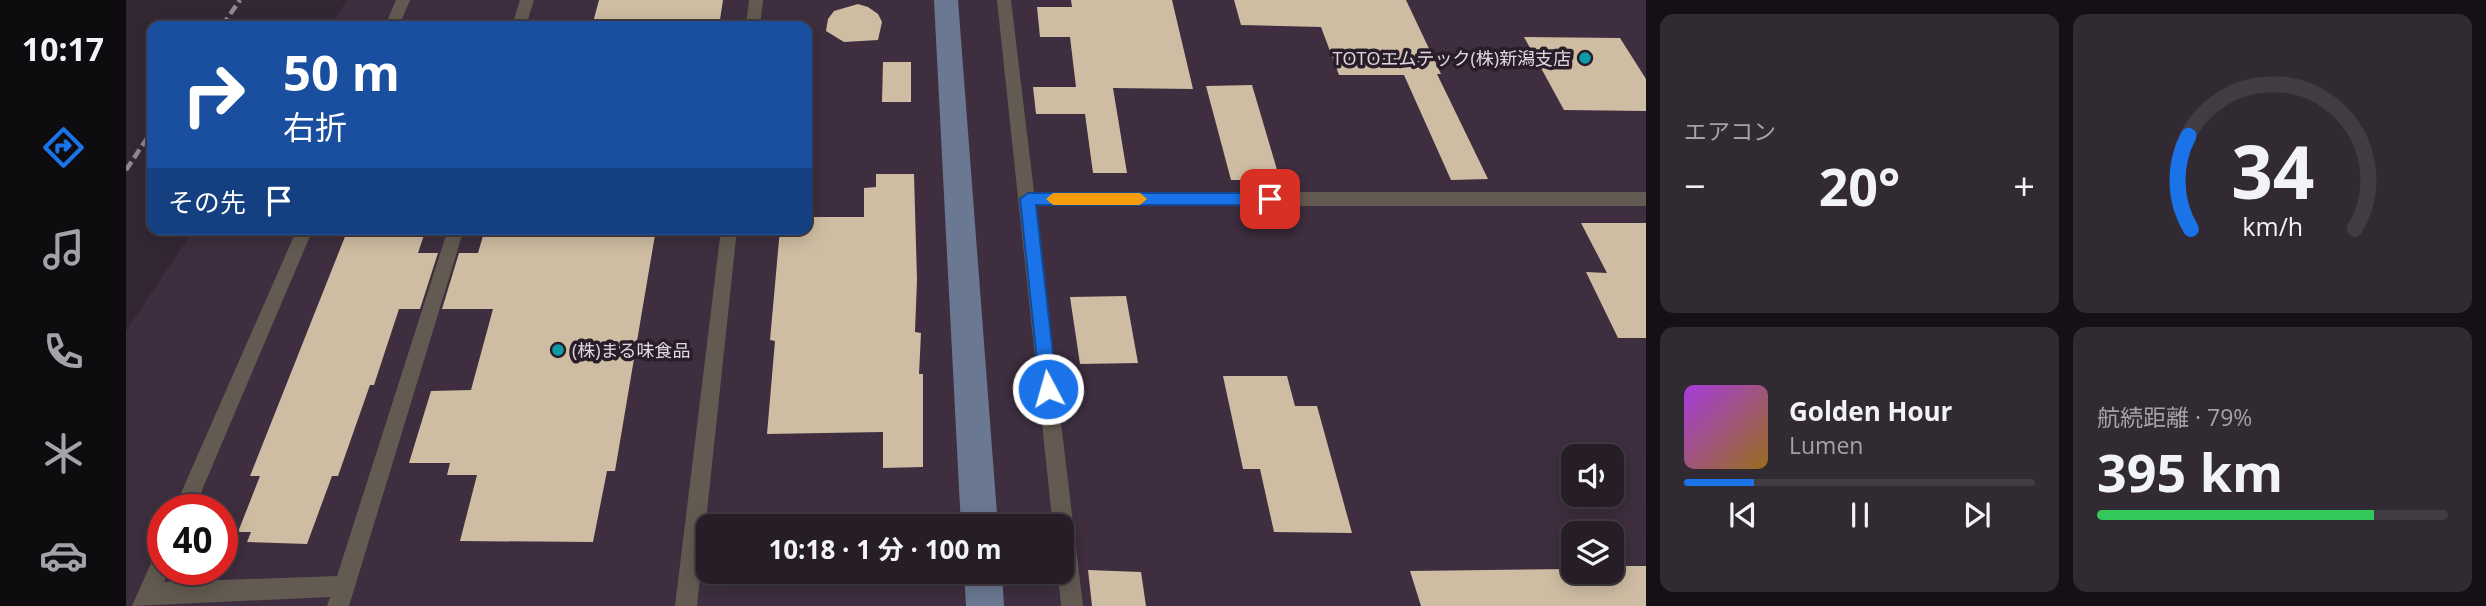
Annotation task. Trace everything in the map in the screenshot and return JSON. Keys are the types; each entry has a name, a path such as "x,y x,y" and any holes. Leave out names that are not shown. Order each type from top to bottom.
{"street":[{"path":"394,21 403,0"},
{"path":"521,21 527,0"},
{"path":"753,21 756,0"},
{"path":"1004,0 1072,606"},
{"path":"1028,199 1646,199"},
{"path":"190,494 302,235"},
{"path":"146,600 341,596 454,235"},
{"path":"686,606 728,235"}],"shaded area":[{"path":"347,0 1646,0 1646,606 126,606 126,331 190,235 812,235 812,21 333,21"}],"water":[{"path":"934,0 958,0 997,514 960,514"},
{"path":"965,584 1003,584 1004,606 966,606"}],"building":[{"path":"599,0 723,0 720,21 593,21"},
{"path":"1071,0 1172,0 1193,89 1113,88 1127,173 1093,173 1085,114 1036,114 1033,87 1076,87 1070,37 1040,37 1037,7 1072,7"},
{"path":"1234,0 1406,0 1441,74 1437,74 1488,179 1451,180 1404,75 1339,75 1321,27 1241,25"},
{"path":"858,4 878,14 882,22 878,40 844,42 826,31 828,19 834,11"},
{"name":"TOTOエムテック(株)新潟支店","path":"1524,37 1620,38 1646,79 1646,111 1564,110"},
{"path":"883,62 911,62 911,102 882,102"},
{"path":"1252,85 1280,180 1231,180 1206,86"},
{"path":"876,174 914,174 917,280 915,332 921,333 919,374 923,374 923,467 883,468 883,432 767,434 775,341 770,340 779,235 812,235 812,217 864,217 864,188 876,187"},
{"path":"1581,223 1646,223 1646,338 1618,338 1586,272 1607,273"},
{"path":"346,235 424,235 418,253 438,253 420,309 399,309 374,385 370,385 338,476 332,476 307,544 247,542 251,532 238,532 260,476 250,476"},
{"name":"(株)まる味食品","path":"483,235 655,235 615,471 607,471 593,542 460,541 477,475 447,475 450,463 409,463 431,391 471,390 493,309 442,309 459,253 478,253"},
{"path":"1126,296 1138,363 1080,364 1070,297"},
{"path":"1223,376 1287,376 1295,406 1317,406 1352,533 1274,532 1260,469 1243,469"},
{"path":"1624,566 1646,566 1646,606 1421,606 1410,571 1561,569 1561,584 1624,584"},
{"path":"1088,570 1141,572 1146,606 1092,606"}],"railway":[{"path":"225,21 240,0"},
{"path":"126,170 147,138"}],"slow traffic":[{"path":"1053,199 1140,199"}],"place":[{"name":"TOTOエムテック(株)新潟支店","path":"1585,58"},
{"name":"(株)まる味食品","path":"558,350"}],"route":[{"path":"1048,389 1028,199 1270,199"}]}
